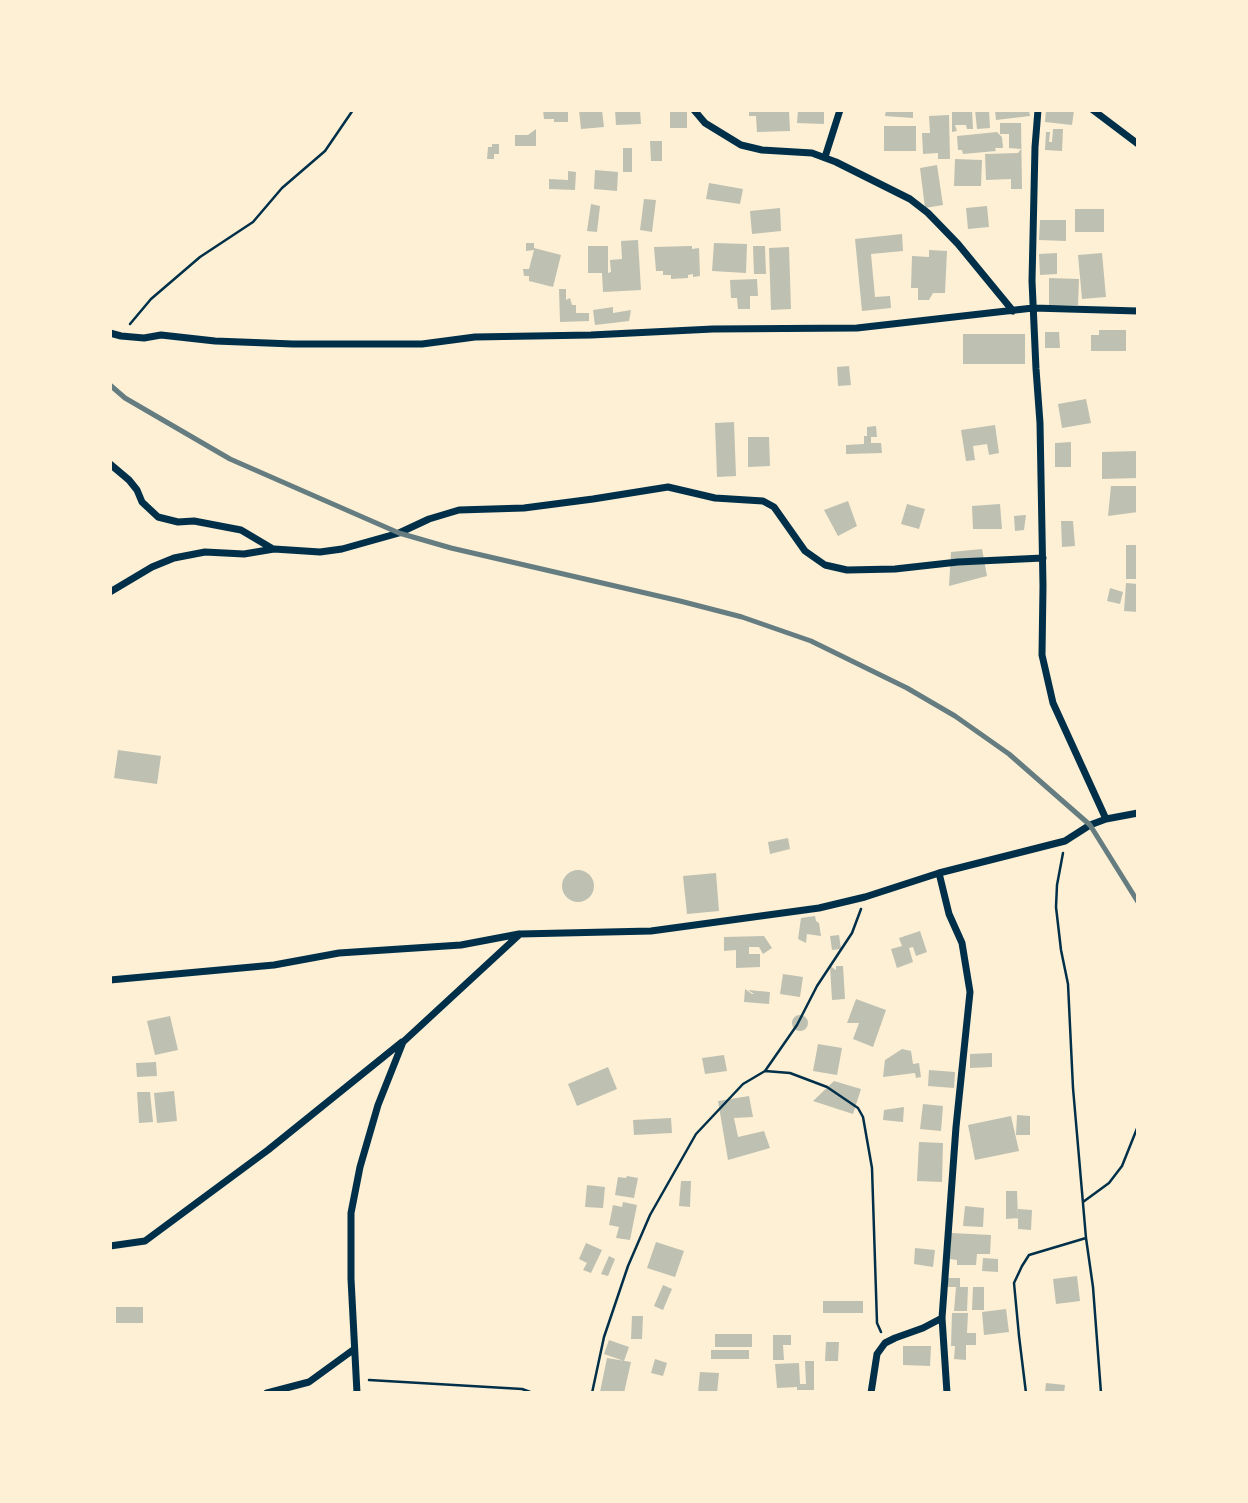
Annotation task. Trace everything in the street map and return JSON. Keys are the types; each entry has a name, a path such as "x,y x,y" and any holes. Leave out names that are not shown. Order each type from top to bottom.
{"street":[{"path":"694,110 705,123 741,145 762,150 812,153 910,199 958,244 1013,311"},
{"path":"825,158 840,110"},
{"path":"1038,110 1032,240 1040,423 1042,655 1053,703 1106,819"},
{"path":"1093,110 1138,144"},
{"path":"110,333 144,338 161,335 215,341 293,344 422,344 475,337 713,329 857,328 1033,308 1138,312"},
{"path":"110,464 132,483 142,502 158,517 241,530 274,549"},
{"path":"110,592 152,566 174,558 205,552 244,554 274,549 320,552 342,549 399,533 429,519 459,510 524,508 668,487 715,498 762,501 774,507 805,551 825,565 847,570 1043,558"},
{"path":"110,980 274,965 339,953 461,945 520,934 651,931 819,908 865,897 939,873 1065,841 1090,825 1138,813"},
{"path":"939,873 949,914 962,943 970,992 956,1127 942,1318 947,1393"},
{"path":"110,1246 145,1241 268,1150 403,1042 520,934"},
{"path":"357,1393 353,1350 351,1213 360,1167 378,1105 403,1042"},
{"path":"871,1393 877,1354 885,1343 942,1318"},
{"path":"267,1393 309,1382 353,1350"}],"path":[{"path":"121,336 151,299 200,257 253,222 282,188 325,151 354,110"},
{"path":"1065,841 1056,907 1060,950 1068,984 1073,1088 1101,1393"},
{"path":"592,1393 608,1325 628,1266 650,1215 696,1134 743,1084 765,1071 797,1024 817,986 852,933 865,897"},
{"path":"765,1071 790,1073 827,1087 858,1108 863,1117 872,1168 877,1323 885,1343"},
{"path":"1083,1202 1109,1183 1122,1166 1138,1126"},
{"path":"1026,1393 1014,1283 1029,1255 1086,1238"},
{"path":"356,1379 533,1393"}],"building":[{"path":"543,110 568,110 568,122 544,119"},
{"path":"579,110 602,110 604,127 581,129"},
{"path":"615,110 640,110 641,124 616,125"},
{"path":"670,110 687,110 687,128 670,128"},
{"path":"749,110 789,110 790,131 757,132 756,116 749,116"},
{"path":"798,110 824,110 824,124 797,123"},
{"path":"886,110 913,110 913,118 885,116"},
{"path":"952,110 972,110 973,129 967,129 966,125 955,125 957,131 952,132"},
{"path":"975,110 989,110 990,128 977,129"},
{"path":"995,110 1029,110 1030,116 996,120"},
{"path":"1046,110 1074,110 1072,125 1045,122"},
{"path":"949,115 950,159 938,159 938,153 923,154 922,133 930,133 929,116"},
{"path":"1000,123 1021,123 1022,189 1011,189 1011,179 986,180 985,154 1018,153 1021,149 1009,148 1009,134 1000,134"},
{"path":"884,126 916,126 916,151 884,151"},
{"path":"536,129 536,146 515,146 515,135 528,135"},
{"path":"1053,129 1063,129 1062,151 1045,150 1046,132 1050,132 1049,142 1052,142"},
{"path":"997,132 1002,137 1003,148 963,154 962,150 958,150 957,136"},
{"path":"650,141 662,141 662,161 651,161"},
{"path":"492,144 499,144 499,154 494,154 494,159 487,159 488,147 492,147"},
{"path":"623,148 632,148 632,172 623,172"},
{"path":"955,159 982,160 981,186 954,186"},
{"path":"937,165 943,205 925,208 920,168"},
{"path":"595,170 618,172 617,191 594,189"},
{"path":"568,171 576,172 575,190 549,189 549,179 568,180"},
{"path":"709,183 743,189 740,204 706,199"},
{"path":"644,199 656,200 652,232 640,230"},
{"path":"591,204 600,206 597,232 587,231"},
{"path":"987,206 989,227 968,229 966,208"},
{"path":"780,208 781,231 752,234 750,211"},
{"path":"1075,209 1104,209 1104,232 1075,232"},
{"path":"1040,220 1066,220 1066,241 1039,240"},
{"path":"902,234 903,251 871,254 875,297 890,296 891,308 862,311 855,239"},
{"path":"638,240 641,290 603,292 602,273 588,273 588,246 608,246 608,273 611,272 610,260 622,259 621,241"},
{"path":"526,243 534,243 534,248 561,255 553,287 529,281 529,276 524,276 523,269 529,269 534,250 526,251"},
{"path":"714,243 747,244 746,273 712,271"},
{"path":"692,246 692,249 699,248 700,276 693,277 693,274 688,275 688,278 671,279 671,275 656,271 654,247"},
{"path":"753,246 765,246 766,274 754,274"},
{"path":"789,247 791,309 771,310 769,248"},
{"path":"929,250 947,251 945,293 933,293 929,300 918,300 918,288 911,288 912,256 929,257"},
{"path":"1057,253 1057,274 1040,275 1039,254"},
{"path":"1102,253 1106,297 1082,299 1078,255"},
{"path":"1049,278 1079,279 1078,305 1049,305"},
{"path":"757,279 758,296 750,296 750,309 738,309 737,298 731,298 730,280"},
{"path":"559,289 566,289 566,300 570,298 572,305 576,305 576,313 589,313 589,321 560,322"},
{"path":"613,307 613,313 631,310 629,321 595,325 593,310"},
{"path":"1099,330 1126,330 1126,351 1091,351 1091,335 1099,335"},
{"path":"1045,332 1059,332 1060,348 1045,348"},
{"path":"963,334 1025,334 1025,364 963,364"},
{"path":"849,366 851,385 838,386 837,367"},
{"path":"1086,399 1091,423 1062,428 1058,404"},
{"path":"734,422 736,476 717,477 715,423"},
{"path":"995,425 999,453 989,455 987,444 973,446 975,460 966,461 961,430"},
{"path":"876,426 877,437 871,437 871,443 881,443 882,453 846,454 846,445 864,444 867,427"},
{"path":"748,437 769,437 770,466 748,467"},
{"path":"1071,442 1071,467 1055,467 1055,443"},
{"path":"1138,451 1138,478 1102,479 1102,452"},
{"path":"1111,486 1138,486 1138,512 1108,516"},
{"path":"848,501 857,526 838,536 824,510"},
{"path":"907,504 925,509 919,529 901,524"},
{"path":"1000,504 1002,529 973,529 972,506"},
{"path":"1026,515 1024,530 1015,531 1014,516"},
{"path":"1061,521 1073,521 1075,546 1062,547"},
{"path":"1126,545 1138,545 1138,579 1126,579"},
{"path":"982,549 987,576 949,586 951,552"},
{"path":"1126,583 1138,584 1138,612 1124,611"},
{"path":"1110,588 1123,592 1120,604 1107,601"},
{"path":"118,750 161,756 157,784 114,778"},
{"path":"788,838 790,849 770,854 768,842"},
{"path":"578,870 589,875 594,886 589,897 578,902 567,897 562,886 567,875"},
{"path":"716,873 719,911 687,914 683,876"},
{"path":"815,916 821,936 807,934 806,943 798,939 801,918"},
{"path":"920,931 927,952 916,956 913,947 909,948 913,962 897,968 891,949 902,946 899,938"},
{"path":"839,935 841,949 832,950 830,936"},
{"path":"764,936 772,948 763,954 759,947 749,947 749,954 760,954 760,967 736,968 736,950 724,951 724,937"},
{"path":"830,966 836,970 836,966 843,966 845,999 832,1000"},
{"path":"783,974 803,977 800,997 780,994"},
{"path":"745,989 752,994 748,990 770,992 769,1004 744,1002"},
{"path":"856,999 886,1010 873,1047 853,1039 859,1023 847,1023"},
{"path":"797,1015 803,1015 808,1023 806,1029 797,1031 792,1026 792,1020"},
{"path":"170,1016 178,1050 155,1055 147,1021"},
{"path":"818,1044 842,1048 837,1075 813,1071"},
{"path":"902,1049 911,1051 913,1064 919,1063 921,1077 916,1078 915,1073 883,1077 885,1060"},
{"path":"992,1053 992,1067 970,1068 970,1054"},
{"path":"724,1055 727,1071 705,1074 702,1058"},
{"path":"156,1062 157,1076 137,1077 136,1063"},
{"path":"608,1067 617,1089 577,1106 568,1084"},
{"path":"929,1070 955,1072 954,1088 928,1086"},
{"path":"834,1081 861,1089 853,1114 813,1101"},
{"path":"174,1091 177,1121 157,1123 154,1093"},
{"path":"137,1092 150,1092 153,1122 139,1123"},
{"path":"749,1096 753,1117 734,1118 738,1137 764,1131 770,1148 728,1160 718,1101"},
{"path":"923,1104 943,1106 941,1131 920,1129"},
{"path":"904,1107 903,1122 883,1120 884,1110"},
{"path":"1017,1115 1030,1116 1030,1135 1016,1135"},
{"path":"1011,1116 1019,1151 975,1160 968,1125"},
{"path":"671,1118 672,1133 634,1135 633,1120"},
{"path":"919,1142 943,1143 942,1182 917,1181"},
{"path":"618,1177 638,1178 634,1198 615,1195"},
{"path":"681,1181 691,1181 690,1207 679,1206"},
{"path":"587,1185 605,1187 603,1208 585,1207"},
{"path":"1006,1191 1017,1191 1018,1218 1006,1219"},
{"path":"623,1202 637,1205 630,1240 616,1238 619,1227 609,1225 613,1205 622,1207"},
{"path":"965,1206 984,1208 983,1227 963,1226"},
{"path":"1018,1209 1032,1210 1031,1230 1018,1229"},
{"path":"951,1233 991,1235 990,1254 977,1254 976,1265 957,1265 957,1260 950,1259"},
{"path":"656,1242 684,1251 675,1277 647,1268"},
{"path":"586,1243 602,1250 591,1273 583,1270 587,1263 579,1259"},
{"path":"915,1248 935,1250 933,1267 914,1264"},
{"path":"609,1256 615,1259 608,1276 601,1274"},
{"path":"983,1258 998,1259 998,1272 982,1271"},
{"path":"1077,1276 1080,1301 1056,1304 1053,1279"},
{"path":"948,1278 960,1278 960,1287 968,1287 967,1311 954,1311 956,1287 948,1287"},
{"path":"663,1285 672,1289 663,1310 654,1306"},
{"path":"973,1287 984,1287 984,1310 972,1310"},
{"path":"823,1301 863,1301 863,1313 823,1313"},
{"path":"116,1307 143,1307 143,1323 116,1323"},
{"path":"1006,1309 1009,1332 984,1335 982,1312"},
{"path":"952,1313 968,1313 967,1333 976,1333 976,1345 966,1345 966,1360 954,1359 955,1346 951,1346"},
{"path":"632,1316 643,1316 642,1339 631,1339"},
{"path":"715,1334 752,1334 752,1347 715,1347"},
{"path":"773,1335 791,1335 791,1345 783,1345 784,1360 773,1360"},
{"path":"609,1340 629,1347 624,1361 604,1354"},
{"path":"826,1342 839,1342 838,1361 825,1361"},
{"path":"903,1346 931,1346 930,1366 903,1365"},
{"path":"711,1350 749,1350 749,1359 711,1359"},
{"path":"607,1358 631,1362 624,1393 600,1392"},
{"path":"655,1359 667,1363 663,1376 651,1373"},
{"path":"805,1361 814,1361 814,1390 777,1388 775,1364 799,1363 800,1384 806,1384"},
{"path":"700,1372 719,1373 717,1393 698,1393"},
{"path":"1046,1383 1065,1385 1064,1393 1045,1393"}],"railway":[{"path":"110,385 125,398 230,459 399,533 451,548 742,617 811,641 907,688 955,716 1009,754 1090,825 1138,902"}]}
